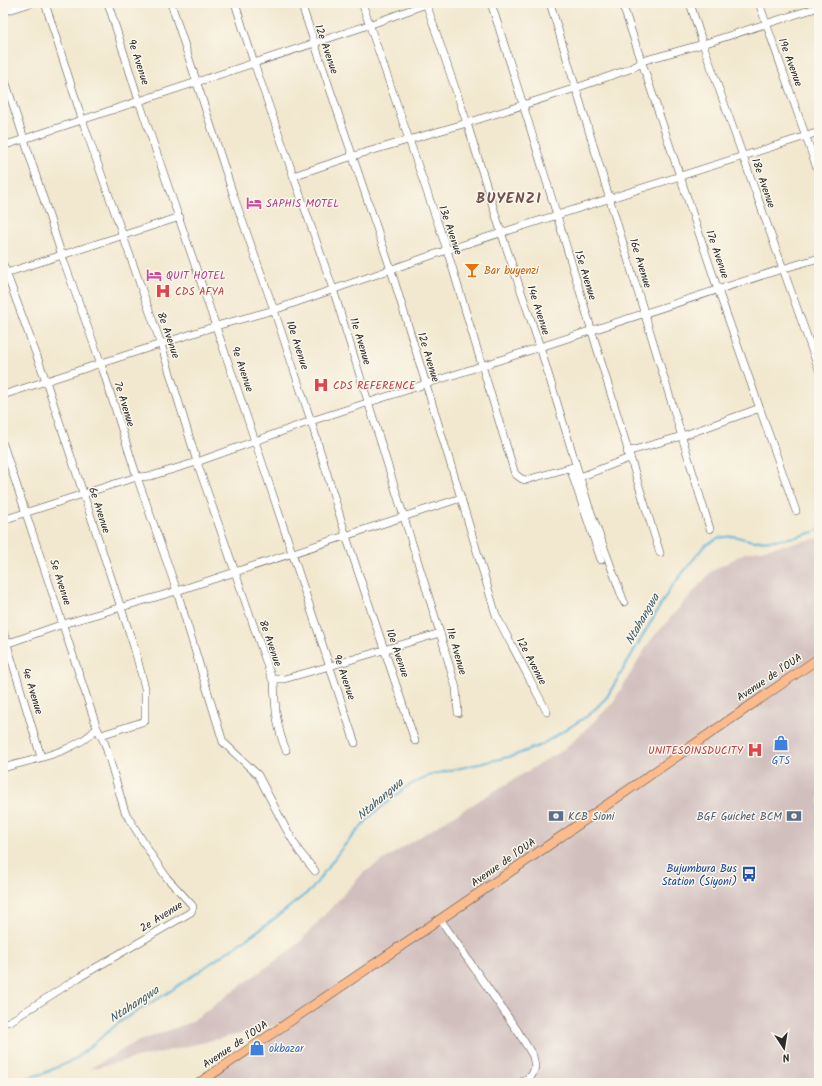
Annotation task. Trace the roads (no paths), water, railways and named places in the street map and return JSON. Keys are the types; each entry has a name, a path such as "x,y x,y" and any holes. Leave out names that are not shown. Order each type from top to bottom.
{"main road":[{"name":"Avenue de l'OUA","path":"199,1083 819,658"}],"street":[{"path":"3,12 31,3"},
{"name":"8e Avenue","path":"45,3 82,119 160,344 197,462 234,572 272,677 276,717 280,736 286,750"},
{"name":"9e Avenue","path":"108,3 355,743"},
{"name":"10e Avenue","path":"171,3 234,197 311,421 346,536 415,741"},
{"name":"11e Avenue","path":"235,3 254,63 333,289 440,633 456,688 458,713"},
{"name":"12e Avenue","path":"300,3 391,270 496,615 547,712"},
{"name":"13e Avenue","path":"362,3 447,250 515,474 526,480 573,467"},
{"path":"3,146 369,25 427,3"},
{"name":"14e Avenue","path":"427,3 540,347 573,467 580,477 591,513 624,602"},
{"name":"15e Avenue","path":"491,3 557,215 628,455 660,553"},
{"name":"16e Avenue","path":"550,3 710,529"},
{"name":"17e Avenue","path":"622,3 718,290 796,511"},
{"name":"18e Avenue","path":"690,3 742,156 819,370"},
{"name":"19e Avenue","path":"759,3 819,174"},
{"path":"293,176 353,156 467,123 576,88 627,70 638,65 642,61 703,44 819,7"},
{"name":"7e Avenue","path":"3,74 62,256 101,364 137,477 177,590 223,742 258,775 299,851 315,871"},
{"path":"3,395 216,326 274,310 501,232 819,132"},
{"path":"4,274 180,217"},
{"path":"3,520 83,493 137,477 151,476 197,462 311,421 819,258"},
{"name":"6e Avenue","path":"3,264 4,274 46,381 121,608 145,688 146,719 144,723 101,735"},
{"path":"580,477 628,455 760,408"},
{"name":"5e Avenue","path":"3,444 97,728"},
{"path":"573,467 601,560"},
{"path":"5,645 63,624 121,608 461,498"},
{"name":"4e Avenue","path":"3,631 5,645 41,757"},
{"path":"272,677 330,666 440,633"},
{"path":"3,768 72,746 86,738 97,728"},
{"name":"2e Avenue","path":"3,1022 9,1022 78,978 191,912 193,907 167,878 125,812 101,735 97,728"},
{"path":"440,919 518,1030 533,1056 535,1067 532,1075 520,1083"}],"waterway":[{"name":"Ntahangwa","path":"5,1083 42,1074 74,1060 121,1021 169,992 269,923 312,889 342,848 373,814 406,787 430,775 513,756 541,745 589,715 607,697 670,589 704,546 718,538 733,536 753,541 775,540 796,537 819,529"}],"place":[{"name":"SAPHIS MOTEL","path":"254,203"},
{"name":"Bar buyenzi","path":"472,270"},
{"name":"QUIT HOTEL","path":"154,275"},
{"name":"CDS AFYA","path":"163,291"},
{"name":"CDS REFERENCE","path":"321,385"},
{"name":"GTS","path":"781,743"},
{"name":"UNITESOINSDUCITY","path":"755,750"},
{"name":"KCB Sioni","path":"556,816"},
{"name":"BGF Guichet BCM","path":"794,816"},
{"name":"Bujumbura Bus Station (Siyoni)","path":"749,874"},
{"name":"okbazar","path":"257,1048"}],"district":[{"name":"BUYENZI","path":"509,198"}]}
